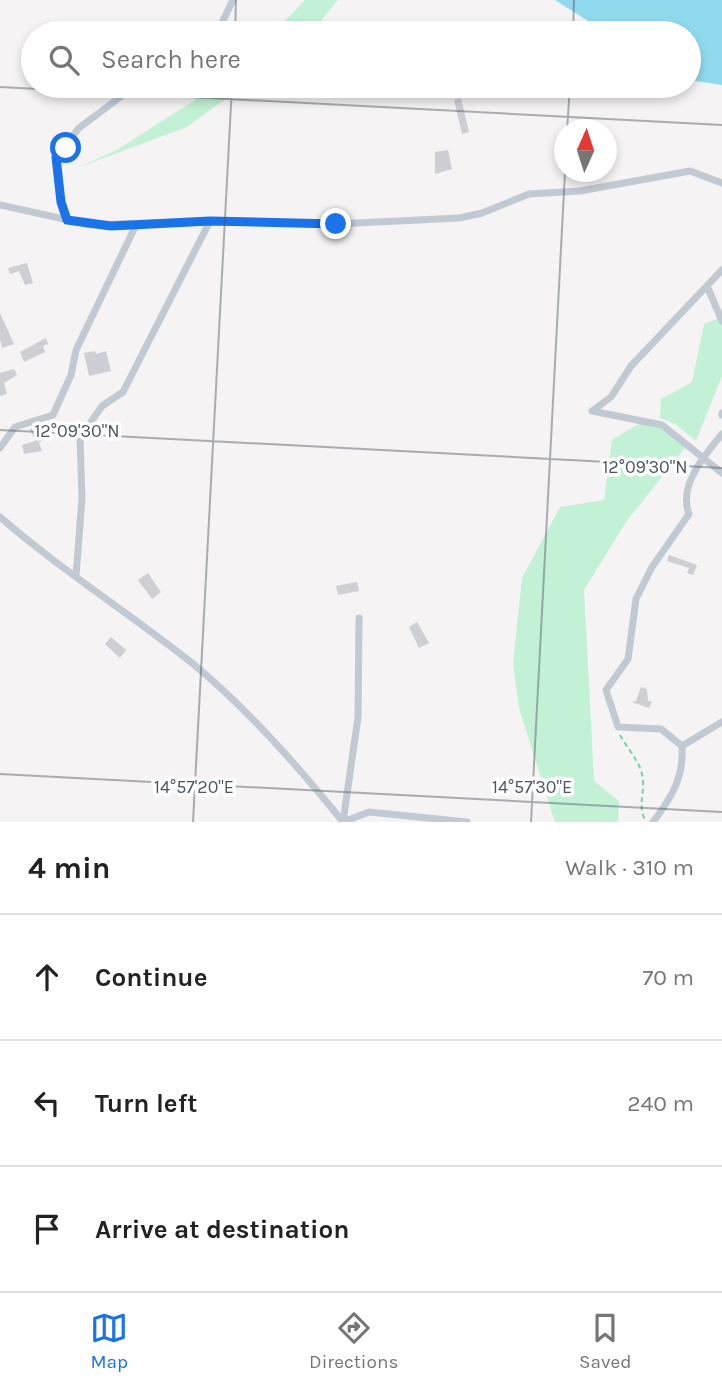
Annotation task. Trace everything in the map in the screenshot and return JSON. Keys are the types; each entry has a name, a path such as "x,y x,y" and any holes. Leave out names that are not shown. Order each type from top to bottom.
{"street":[{"path":"223,21 233,0"},
{"path":"67,220 61,202 56,157 79,128 119,98"},
{"path":"0,205 91,225 210,221 336,224 459,218 482,213 530,194 580,191 690,171 722,183"},
{"path":"76,576 82,498 80,438 102,406 123,392 210,221"},
{"path":"0,448 15,427 54,415 71,375 76,350 136,225"},
{"path":"722,270 631,366 611,397 592,411 662,425 722,473"},
{"path":"707,286 722,321"},
{"path":"653,822 680,781 683,769 682,746 661,729 618,727 606,690 628,659 636,599 652,567 689,514 684,503 702,456 722,434"},
{"path":"0,517 39,551 193,665 238,706 343,822"},
{"path":"343,822 358,717 359,618"},
{"path":"682,746 722,722"},
{"path":"343,822 369,812 467,822"}],"path":[{"path":"621,737 638,762 643,779 640,811 646,822"}],"green space":[{"path":"305,0 338,0 321,21 285,21"},
{"path":"198,98 227,98 187,127 77,168 115,151"},
{"path":"722,317 722,376 696,441 675,424 660,418 661,399 692,382 704,324"},
{"path":"640,423 667,430 685,448 626,522 584,590 594,781 619,801 618,822 555,822 519,708 513,664 522,578 560,507 604,500 612,440"}],"water":[{"path":"555,0 722,0 722,85 701,82 701,21 588,21"}],"building":[{"path":"461,98 469,132 462,134 454,100"},
{"path":"448,150 452,169 435,174 435,152"},
{"path":"27,263 33,283 25,285 19,271 10,274 8,268"},
{"path":"0,313 14,344 2,348 0,339"},
{"path":"46,338 48,344 43,346 45,352 24,362 20,352"},
{"path":"95,351 96,354 106,351 111,371 89,376 84,353"},
{"path":"14,369 17,375 4,383 7,394 0,396 0,373"},
{"path":"42,425 46,440 39,442 42,451 24,454 22,445 35,441 30,429"},
{"path":"669,555 697,565 693,575 687,573 689,568 667,561"},
{"path":"148,573 161,592 152,599 138,580"},
{"path":"357,582 359,591 338,595 336,586"},
{"path":"417,622 429,643 419,648 409,627"},
{"path":"111,637 126,650 120,658 105,644"},
{"path":"641,687 647,689 648,701 652,701 649,708 632,702 636,701"}],"route":[{"path":"66,148 56,157 61,202 67,220 111,226 210,221 336,224"}]}
